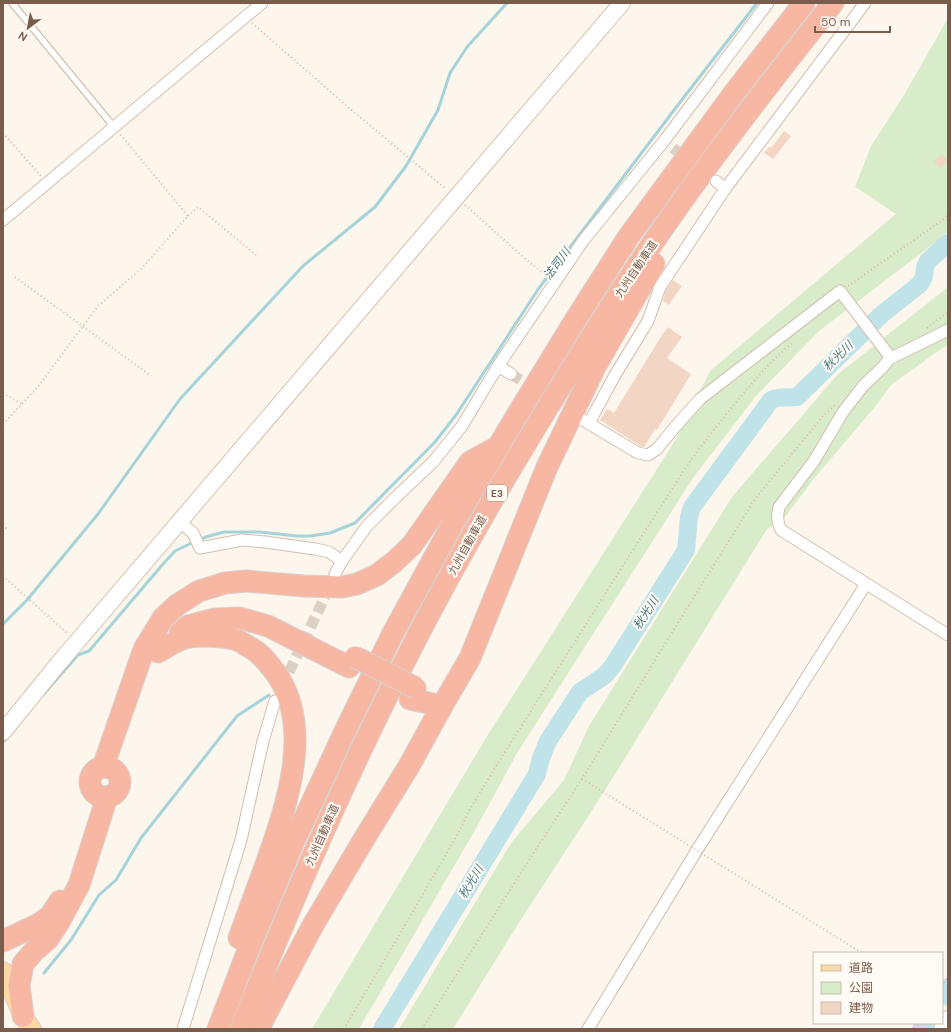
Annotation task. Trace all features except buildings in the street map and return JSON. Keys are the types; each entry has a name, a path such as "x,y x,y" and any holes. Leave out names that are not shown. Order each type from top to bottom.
{"highway":[{"name":"九州自動車道","path":"218,1029 247,953 294,841 345,731 392,635 452,525 574,322 630,236 725,105 804,3"},
{"name":"九州自動車道","path":"241,1029 315,850 365,741 416,639 472,536 533,431 592,335 646,253 712,174 753,106 833,3"},
{"path":"259,1029 312,927 409,766 470,658 547,467 595,367 645,280 712,174"},
{"path":"110,769 134,676 144,649 163,618 177,605 199,591 225,584 246,581 304,586 342,587 357,584 377,575 412,545 470,462 499,445"},
{"path":"134,676 150,649 174,624 186,617 210,607 240,607 275,617 352,662 413,694 442,706"},
{"path":"110,769 117,757 141,683 158,652 188,626 215,619 240,618 268,626 352,662"},
{"path":"158,652 185,638 209,636 233,639 254,648 268,662 280,679 289,698 294,724 295,752 292,778 280,824 206,1029"},
{"path":"102,796 111,796 116,793 120,785 119,775 110,769"},
{"path":"27,1022 19,985 23,964 34,951 48,939 59,922 78,885 102,796"},
{"path":"3,942 39,924 50,916 60,901 70,881 102,796"},
{"path":"3,942 24,941 46,934 59,922"}],"main road":[{"path":"3,971 27,1022"}],"street":[{"path":"3,220 262,3"},
{"path":"3,732 77,642 622,3"},
{"path":"335,574 368,526 433,462 462,426 498,366 583,241 664,141 768,3"},
{"path":"589,423 615,374 648,321 660,287 725,189 865,3"},
{"path":"664,141 673,148"},
{"path":"712,174 725,189"},
{"path":"578,417 638,453 648,456 657,449 700,399 798,324 843,295 887,355"},
{"path":"948,330 887,355 883,367 863,386 844,412 814,461 779,507 777,514 777,523 781,530 948,635"},
{"path":"498,366 512,374"},
{"path":"180,522 193,533 200,548 242,540 265,542 329,552 342,562"},
{"path":"588,1029 697,850 866,584"},
{"path":"183,1029 241,840 263,741 275,701"},
{"path":"942,1029 948,1019"}],"lane":[{"path":"12,3 114,127"}],"path":[{"path":"246,16 348,108 457,198 555,282"},
{"path":"114,127 188,216"},
{"path":"3,133 47,183"},
{"path":"3,424 37,388 98,306 142,268 188,216 198,207 256,255"},
{"path":"843,295 948,215"},
{"path":"15,277 151,376"},
{"path":"344,1029 446,854 467,814 645,531 691,460 712,432 756,378 799,334 798,324"},
{"path":"3,393 22,404"},
{"path":"422,1029 582,779 755,499 823,416 838,401"},
{"path":"3,525 6,528 3,531"},
{"path":"3,576 77,642"},
{"path":"582,779 860,952"}],"green space":[{"path":"948,18 948,231 819,331 756,396 693,478 517,753 478,825 359,1029 312,1029 489,733 676,439 710,371 896,214 855,187 871,146 904,95"},
{"path":"948,287 948,345 891,385 878,403 813,480 785,517 767,529 602,795 520,921 453,1029 399,1029 511,843 564,780 589,726 732,497 837,375"}],"waterway":[{"path":"3,624 27,600 98,514 180,399 303,266 375,207 406,166 438,110 450,73 467,47 507,3"},
{"name":"法司川","path":"199,540 224,532 260,532 310,536 330,533 355,523 435,442 456,415 539,288 757,3"},
{"name":"秋光川","path":"382,1029 537,774 541,758 548,741 580,692 604,676 612,667 686,550 689,517 692,507 771,400 797,397 881,315 920,284 924,277 925,267 928,261 948,243"},
{"path":"42,696 78,655 89,651 175,551 194,542"},
{"path":"44,973 71,940 99,895 116,880 141,838 237,716 269,695"},
{"path":"3,742 8,737"},
{"path":"943,994 948,987"},
{"path":"921,1029 924,1024"}],"tunnel":[{"path":"673,148 690,161"},
{"path":"511,374 576,415"},
{"path":"282,687 331,584"}]}
